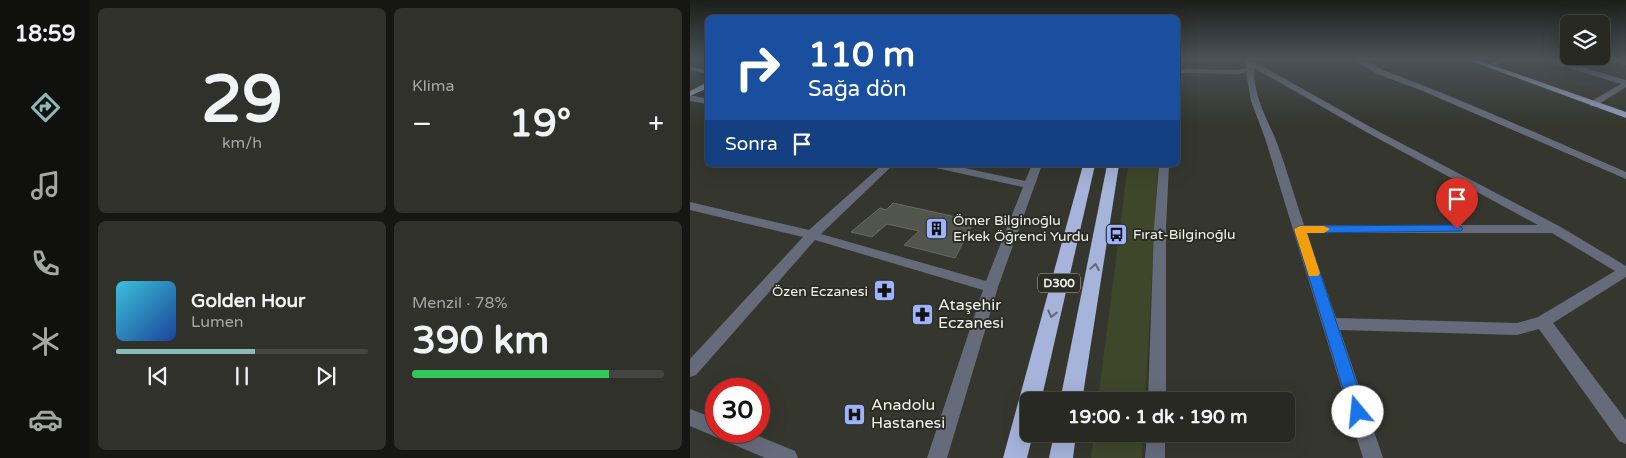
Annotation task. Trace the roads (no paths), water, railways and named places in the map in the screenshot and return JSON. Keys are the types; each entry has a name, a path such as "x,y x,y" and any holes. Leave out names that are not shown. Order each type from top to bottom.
{"highway":[{"name":"D300","path":"1032,392 1088,167"},
{"name":"D300","path":"1073,392 1114,167"},
{"name":"D300","path":"1015,458 1020,438"},
{"path":"1061,458 1064,442"}],"main road":[{"path":"1532,80 1596,102 1626,109"},
{"path":"1540,80 1626,115"},
{"path":"690,94 705,86"}],"street":[{"path":"1251,80 1257,110 1270,138 1372,458"},
{"path":"1280,80 1555,229 1626,272 1543,322 1517,329 1330,324"},
{"path":"1403,80 1626,176"},
{"path":"1596,102 1626,83"},
{"path":"690,98 705,101"},
{"path":"690,370 812,236 886,167"},
{"path":"945,167 1029,185"},
{"path":"937,458 991,287 1036,167"},
{"path":"1157,392 1160,228 1164,167"},
{"path":"690,206 812,236 991,287"},
{"path":"1300,229 1555,229"},
{"path":"1543,322 1626,434"},
{"path":"690,417 705,423"},
{"path":"1156,442 1156,458"},
{"path":"752,443 788,458"}],"place":[{"name":"Ömer Bilginoğlu Erkek Öğrenci Yurdu","path":"937,228"},
{"name":"Fırat-Bilginoğlu","path":"1117,234"},
{"name":"Özen Eczanesi","path":"884,291"},
{"name":"Ataşehir Eczanesi","path":"922,314"},
{"name":"Anadolu Hastanesi","path":"855,414"}]}
